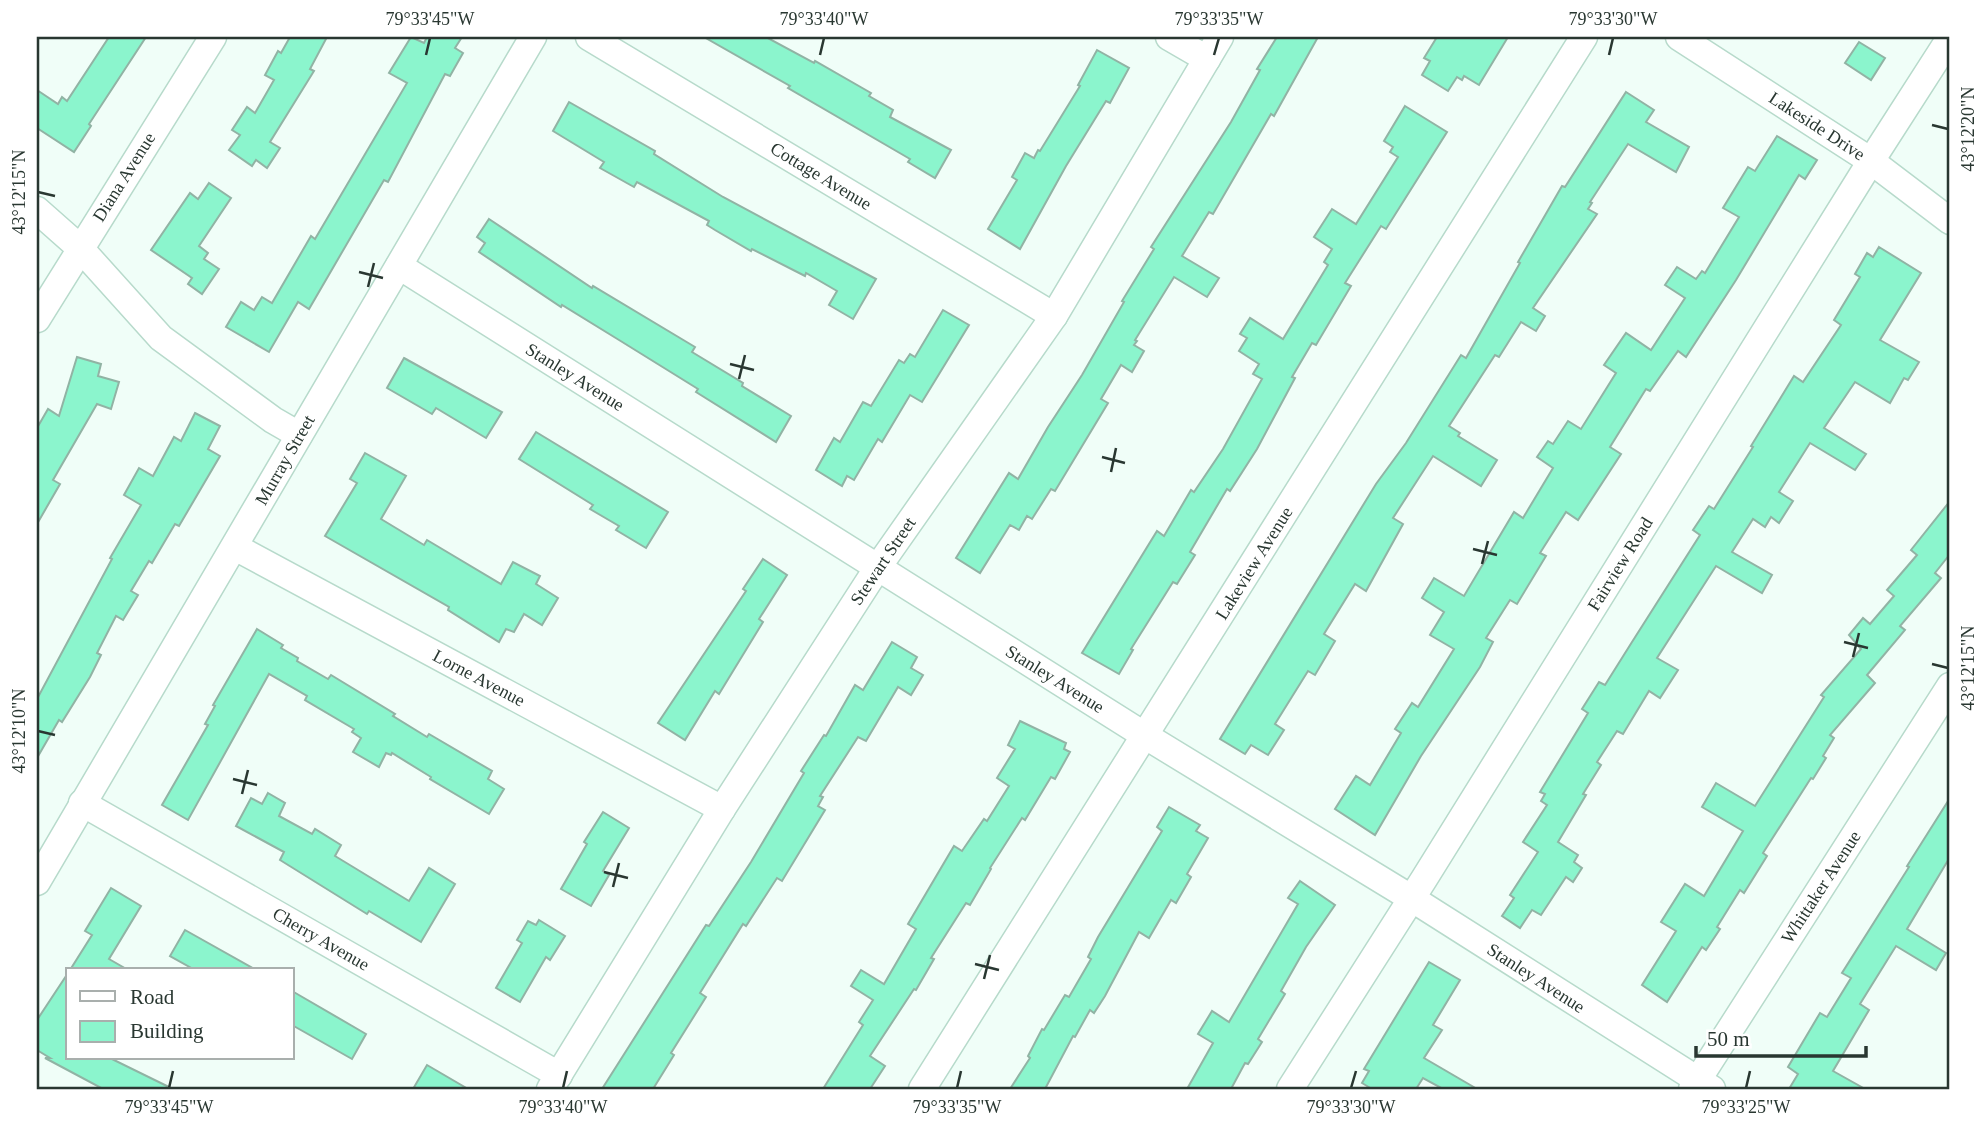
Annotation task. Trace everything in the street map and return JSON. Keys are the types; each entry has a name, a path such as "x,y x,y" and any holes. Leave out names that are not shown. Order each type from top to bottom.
{"street":[{"name":"Diana Avenue","path":"37,319 213,37"},
{"name":"Murray Street","path":"37,882 533,37"},
{"name":"Cottage Avenue","path":"589,37 1054,316"},
{"path":"1169,37 1213,48"},
{"name":"Lakeview Avenue","path":"922,1089 1584,37"},
{"name":"Lakeside Drive","path":"1679,37 1871,161 1950,220"},
{"name":"Fairview Road","path":"1290,1089 1950,38"},
{"name":"Stewart Street","path":"555,1082 722,809 878,567 1054,316 1213,48"},
{"path":"37,210 80,248 161,338 273,420 299,435"},
{"name":"Stanley Avenue","path":"399,266 1144,735 1411,898 1701,1086"},
{"name":"Lorne Avenue","path":"235,547 722,809"},
{"name":"Whittaker Avenue","path":"1701,1086 1950,686"},
{"name":"Cherry Avenue","path":"82,803 555,1082"}],"building":[{"path":"109,37 146,37 89,124 91,126 74,152 37,128 37,90 58,104 62,97 67,101"},
{"path":"290,37 327,37 310,69 314,71 270,142 280,148 267,168 256,160 252,166 229,150 240,135 232,130 247,107 255,113 274,80 265,75 278,51 281,53"},
{"path":"411,37 424,43 427,37 462,37 455,48 463,53 450,76 445,74 388,182 384,180 309,309 298,302 269,352 226,327 241,302 254,310 262,297 272,303 311,236 315,239 407,83 389,73"},
{"path":"704,37 766,37 871,93 869,96 893,110 890,117 951,150 935,178 908,162 910,159"},
{"path":"1277,37 1318,37 1274,116 1271,114 1213,214 1209,212 1182,256 1219,278 1207,297 1174,277 1135,340 1137,341 1134,345 1144,351 1132,372 1121,365 1101,399 1108,403 1055,491 1051,489 1032,519 1027,516 1019,530 1010,525 980,573 956,558 1009,473 1018,479 1124,302 1122,301 1154,249 1151,247 1231,122 1260,70 1257,69"},
{"path":"1437,37 1508,37 1479,85 1464,76 1462,80 1457,77 1448,91 1422,75 1430,61 1424,58"},
{"path":"1859,42 1885,58 1871,80 1845,63"},
{"path":"1097,50 1129,68 1110,103 1106,101 1066,166 1020,249 988,229 1017,180 1012,177 1025,153 1034,158 1038,150 1040,151 1080,86 1078,85"},
{"path":"1626,92 1654,110 1646,122 1689,147 1676,172 1628,144 1590,202 1592,203 1588,209 1597,214 1533,308 1545,316 1536,331 1521,322 1499,357 1495,355 1449,426 1460,433 1458,436 1497,460 1481,486 1433,456 1393,518 1403,524 1366,591 1355,584 1324,634 1335,641 1315,675 1308,671 1275,724 1284,730 1268,755 1251,745 1245,754 1220,739 1376,484 1406,443 1461,355 1466,358 1562,186 1565,187"},
{"path":"569,102 655,151 654,154 723,197 876,279 853,319 829,305 837,291 806,273 805,276 752,249 751,251 707,225 709,221 637,182 634,187 600,168 604,162 553,131"},
{"path":"1405,106 1447,132 1386,229 1381,226 1345,283 1351,286 1316,345 1312,343 1292,377 1295,378 1257,449 1230,491 1227,489 1190,552 1195,555 1177,584 1173,582 1131,649 1133,650 1119,674 1082,653 1157,531 1164,536 1191,490 1194,492 1223,449 1262,379 1253,374 1259,364 1239,351 1247,338 1240,334 1250,318 1283,339 1328,265 1324,262 1332,249 1314,237 1332,209 1356,224 1398,157 1390,152 1393,147 1384,141"},
{"path":"1777,136 1817,160 1805,179 1799,175 1686,357 1678,351 1650,391 1646,389 1610,447 1621,454 1578,520 1566,512 1540,553 1546,556 1517,604 1510,600 1486,638 1493,642 1480,667 1421,756 1375,835 1335,809 1356,776 1370,785 1401,733 1395,729 1412,703 1418,707 1454,649 1430,635 1444,612 1422,598 1434,578 1464,596 1514,512 1523,518 1553,468 1537,457 1548,441 1553,444 1568,421 1581,429 1616,373 1604,365 1626,333 1651,350 1685,298 1665,285 1677,267 1696,279 1702,271 1705,273 1739,217 1723,208 1748,167 1755,171"},
{"path":"209,183 231,198 199,246 208,253 204,259 219,269 202,294 188,284 192,278 151,250 190,193 198,199"},
{"path":"489,219 592,288 593,286 695,347 692,352 791,416 776,442 696,392 698,389 562,305 561,307 479,252 485,243 477,237"},
{"path":"1879,247 1921,273 1880,340 1919,362 1908,380 1904,378 1890,403 1855,382 1824,428 1866,454 1855,470 1810,443 1779,492 1793,501 1779,523 1771,517 1765,527 1753,519 1732,552 1772,575 1762,593 1716,566 1657,658 1678,670 1660,698 1649,691 1623,734 1617,731 1597,762 1601,765 1558,842 1578,855 1574,862 1582,868 1573,882 1566,877 1541,915 1532,910 1520,928 1502,916 1514,898 1510,895 1538,852 1523,842 1547,805 1541,801 1545,794 1540,792 1588,713 1582,709 1599,682 1605,685 1700,535 1693,530 1709,506 1714,509 1794,376 1803,382 1841,325 1834,320 1860,277 1855,274 1867,253 1873,257"},
{"path":"943,310 969,325 922,402 910,395 882,442 878,439 854,480 847,476 842,486 816,470 834,438 840,442 863,402 871,406 899,360 904,363 910,354 915,357"},
{"path":"77,357 101,364 98,376 119,382 111,409 97,404 53,480 60,484 37,524 37,428 48,409 59,416"},
{"path":"404,358 502,412 486,438 436,408 432,414 387,388"},
{"path":"195,413 220,426 208,449 220,456 179,526 175,524 152,563 149,561 131,591 138,595 123,620 116,616 97,653 101,655 90,677 62,722 59,720 37,758 37,699 112,559 110,558 141,505 124,495 139,468 153,476 174,437 181,441"},
{"path":"536,432 668,512 646,548 616,530 619,526 590,509 593,505 519,459"},
{"path":"365,453 406,476 381,519 424,545 427,540 501,584 513,562 540,576 536,584 558,598 542,625 524,614 514,632 506,629 499,642 448,610 449,607 325,536 357,483 350,479"},
{"path":"1950,501 1950,554 1935,573 1941,578 1900,626 1905,630 1867,675 1875,683 1830,735 1834,738 1823,756 1826,758 1763,853 1767,856 1744,893 1740,890 1717,927 1720,929 1706,950 1702,947 1667,1002 1642,985 1676,931 1661,922 1685,884 1704,896 1743,831 1702,807 1716,783 1755,806 1824,697 1821,695 1861,649 1849,635 1863,618 1870,624 1894,596 1887,590 1917,555 1911,550"},
{"path":"763,559 787,575 759,619 763,622 719,694 715,691 685,740 658,723 746,591 743,589"},
{"path":"257,629 283,645 281,648 298,658 297,661 328,679 331,675 427,737 429,734 492,771 488,779 504,789 489,814 392,753 386,753 379,767 353,752 361,738 352,732 354,729 305,700 307,696 269,674 188,820 162,805 208,725 205,724 215,706 213,705"},
{"path":"892,642 917,657 911,668 923,675 911,695 898,687 866,741 858,737 820,796 823,797 818,806 825,810 782,881 777,878 746,926 743,924 700,993 706,997 671,1053 674,1055 653,1089 602,1089 706,925 709,926 751,862 804,773 801,771 824,735 826,736 855,685 863,690"},
{"path":"1020,721 1066,743 1064,749 1070,752 1055,779 1051,777 1025,820 1022,818 970,905 966,903 931,958 934,959 916,990 914,989 870,1056 885,1066 870,1089 823,1089 863,1025 859,1022 873,1000 851,986 861,970 884,984 916,929 908,924 954,846 962,851 984,819 987,821 1009,786 997,778 1015,749 1008,745"},
{"path":"268,793 285,803 279,816 312,834 315,829 341,845 335,856 409,901 429,868 455,884 421,942 369,911 367,914 280,860 284,852 236,826 251,798 262,804"},
{"path":"1950,798 1950,857 1907,929 1946,953 1936,970 1896,946 1860,1004 1869,1010 1833,1071 1865,1089 1789,1089 1798,1074 1788,1067 1820,1013 1827,1017 1851,978 1842,973"},
{"path":"1169,807 1200,825 1196,831 1208,838 1187,874 1191,877 1176,903 1171,900 1149,938 1139,932 1105,996 1094,1013 1090,1010 1075,1037 1073,1036 1045,1089 1010,1089 1030,1058 1028,1056 1042,1029 1044,1030 1065,995 1069,997 1091,959 1088,957 1098,937 1162,831 1157,827"},
{"path":"603,812 629,828 603,871 609,875 591,906 561,889 587,844 584,842"},
{"path":"1300,881 1335,905 1306,947 1281,991 1285,994 1258,1039 1262,1042 1248,1064 1245,1063 1231,1089 1187,1089 1213,1043 1198,1034 1212,1011 1229,1022 1298,904 1288,898"},
{"path":"111,888 141,906 109,959 125,968 71,968 92,935 85,931"},
{"path":"539,920 565,936 550,960 546,957 520,1002 496,988 522,943 517,940 528,921 536,925"},
{"path":"185,930 252,968 191,968 170,956"},
{"path":"1429,962 1460,980 1433,1025 1442,1030 1424,1058 1477,1089 1443,1089 1423,1078 1416,1089 1372,1089 1362,1083 1369,1071 1364,1069"},
{"path":"66,976 66,1060 114,1060 173,1089 103,1089 45,1058 50,1058 37,1050 37,1020"},
{"path":"294,992 366,1034 352,1059 294,1026"},
{"path":"427,1065 468,1089 413,1089"}]}
